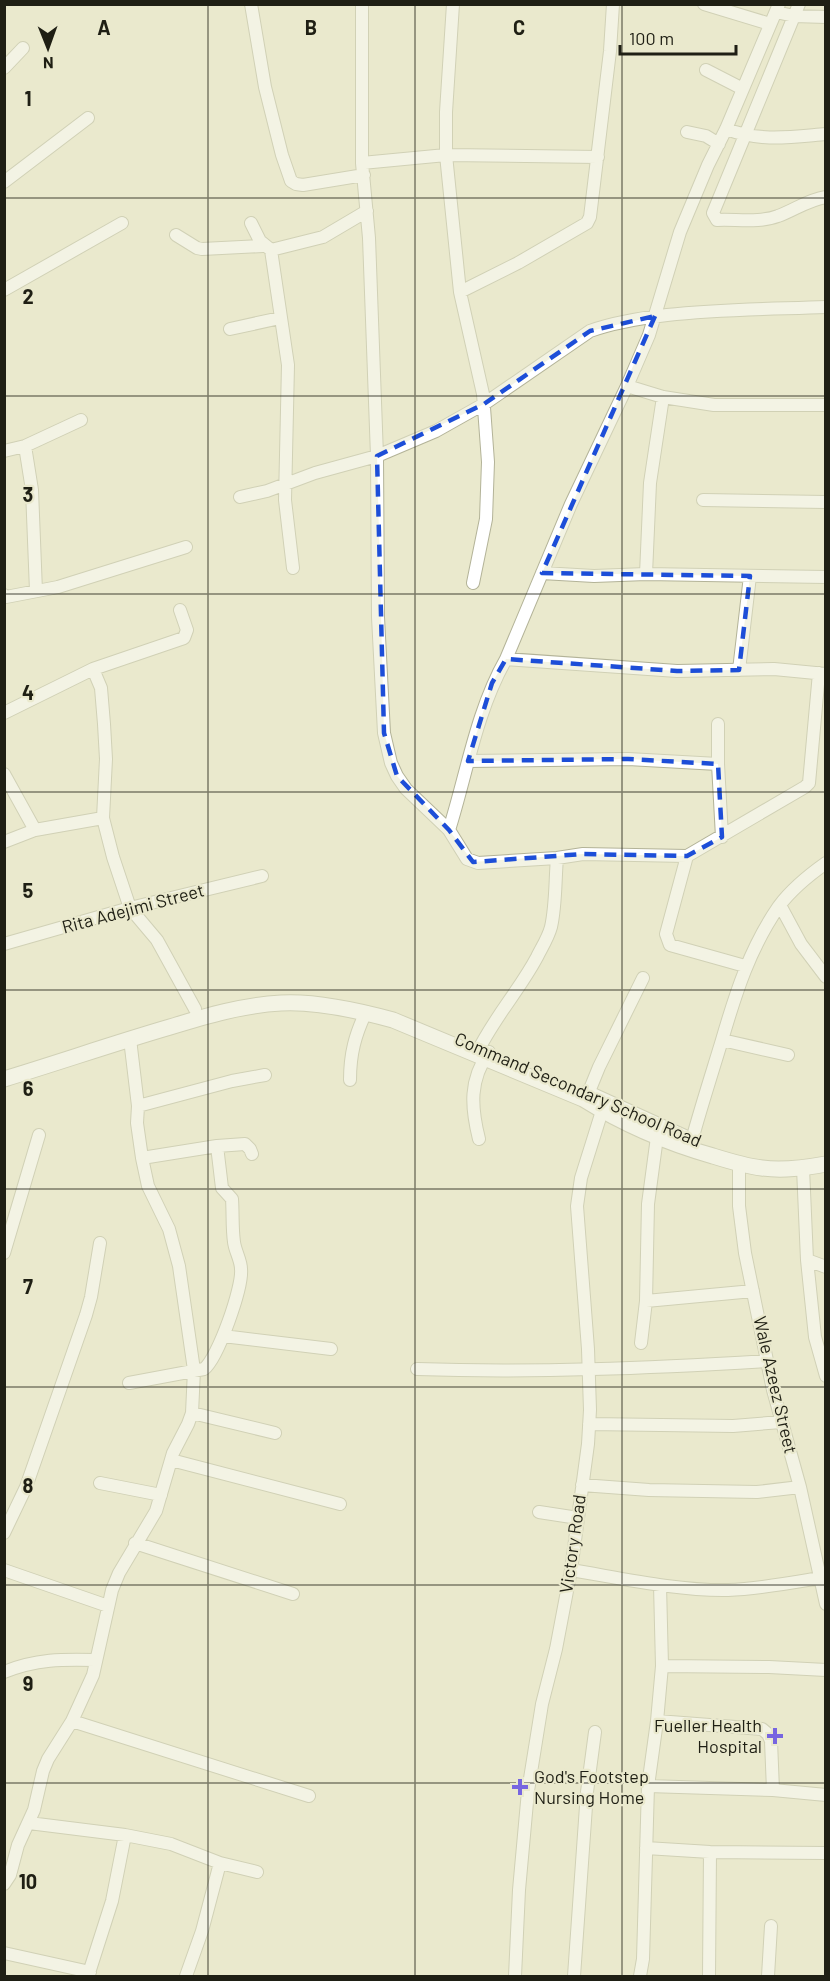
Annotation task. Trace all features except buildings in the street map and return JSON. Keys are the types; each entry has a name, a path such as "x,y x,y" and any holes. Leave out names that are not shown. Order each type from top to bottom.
{"main road":[{"path":"4,1079 138,1033 195,1009 230,1001 279,994 324,997 372,1011"},
{"path":"4,1069 235,1009 300,1003 372,1011"},
{"name":"Command Secondary School Road","path":"372,1011 394,1016 588,1094 692,1140 762,1159 805,1160 825,1155"},
{"name":"Command Secondary School Road","path":"482,1053 583,1099 602,1111 657,1137 688,1149 739,1164 781,1169 825,1164"}],"street":[{"path":"251,4 265,87 282,155 291,181 296,184 303,185 363,169 446,155 598,157"},
{"path":"362,4 363,169 367,211 377,456 378,617 387,748 397,776 406,789 449,830 467,859 473,862 557,858 583,854 687,856 805,788 809,783 822,673 774,669 677,671 506,659"},
{"path":"453,4 446,112 446,155 460,292 484,404 488,462 486,519 473,583"},
{"path":"460,292 518,263 587,223 590,217 598,157 613,4"},
{"path":"704,4 770,24"},
{"path":"449,830 492,683 506,659 571,504 627,386 655,316 680,232 777,8 825,17"},
{"path":"796,10 713,210 714,218 717,220 776,217 810,200 825,197"},
{"path":"4,68 22,48"},
{"path":"706,70 743,89"},
{"path":"4,182 88,118"},
{"path":"726,129 745,136 779,138 825,134"},
{"path":"687,132 706,136 719,144"},
{"path":"176,235 202,249 267,248 323,237 367,211"},
{"path":"4,290 122,223"},
{"path":"251,223 267,248 288,365 285,500 293,568"},
{"path":"240,497 377,456 436,431 484,404 590,331 607,325 655,316 708,310 825,307"},
{"path":"230,329 280,318"},
{"path":"627,386 663,397 714,405 825,405"},
{"path":"646,574 650,483 663,397"},
{"path":"4,451 25,446 81,420"},
{"path":"25,446 32,490 36,591"},
{"path":"703,500 825,502"},
{"path":"5,598 58,587 186,547"},
{"path":"542,573 594,576 646,574 825,577"},
{"path":"739,670 750,576"},
{"path":"4,713 93,669 184,638 187,630 180,610"},
{"path":"93,669 101,688 106,759 103,818 113,857 130,908 157,939 195,1009"},
{"path":"718,724 722,837"},
{"path":"468,761 628,759 718,764"},
{"path":"6,779 35,830"},
{"path":"4,842 35,830 103,818"},
{"path":"687,856 666,934 667,941 670,945 745,966"},
{"path":"479,1139 472,1112 475,1079 482,1053 494,1022 528,973 551,928 557,858"},
{"path":"692,1140 745,966 780,905 807,877 825,863"},
{"name":"Rita Adejimi Street","path":"4,944 130,908 261,876"},
{"path":"780,905 801,944 825,977"},
{"path":"588,1094 643,978"},
{"path":"350,1080 353,1044 372,1011"},
{"path":"4,1884 10,1875 18,1845 34,1810 48,1759 72,1721 87,1690 108,1606 119,1573 152,1518 171,1460 192,1413 194,1370 179,1266 169,1229 148,1186 141,1158 137,1123 138,1033"},
{"path":"722,1040 788,1055"},
{"path":"138,1106 232,1081 265,1075"},
{"name":"Victory Road","path":"515,1977 519,1890 528,1791 542,1704 556,1648 571,1570 588,1444 588,1370 577,1206 581,1178 602,1111"},
{"path":"4,1253 39,1135"},
{"path":"641,1343 646,1300 648,1204 657,1137"},
{"path":"141,1158 245,1144 252,1154"},
{"path":"129,1383 204,1369 222,1336 237,1295 242,1269 234,1241 232,1199 222,1188 217,1146"},
{"name":"Wale Azeez Street","path":"739,1164 739,1206 745,1253 781,1422 800,1487 825,1604"},
{"path":"803,1168 807,1260 825,1376"},
{"path":"4,1533 26,1487 86,1315 100,1243"},
{"path":"807,1260 825,1267"},
{"path":"646,1300 753,1291"},
{"path":"222,1336 332,1349"},
{"path":"417,1369 494,1372 588,1370 767,1360"},
{"path":"192,1413 275,1433"},
{"path":"589,1424 732,1426 781,1422"},
{"path":"171,1460 340,1504"},
{"path":"100,1483 161,1495"},
{"path":"582,1485 649,1490 757,1492 800,1487"},
{"path":"539,1512 578,1518"},
{"path":"135,1543 293,1594"},
{"path":"4,1570 108,1606"},
{"path":"571,1570 660,1585 727,1590 820,1578"},
{"path":"640,1977 643,1959 648,1786 662,1666 660,1585"},
{"path":"4,1672 54,1659 96,1660"},
{"path":"662,1666 825,1670"},
{"path":"72,1721 309,1796"},
{"path":"657,1721 762,1729 771,1741 773,1790"},
{"path":"574,1977 587,1792 595,1732"},
{"path":"648,1786 773,1790 825,1795"},
{"path":"29,1822 125,1834 171,1844 220,1863 257,1872"},
{"path":"4,1953 89,1975 112,1901 125,1834"},
{"path":"646,1848 710,1852 825,1853"},
{"path":"709,1977 710,1852"},
{"path":"186,1977 202,1931 220,1863"},
{"path":"768,1977 771,1926"}],"highlighted area":[{"path":"655,316 542,573 750,576 739,670 677,671 506,659 492,683 468,761 628,759 718,764 722,837 687,856 583,854 473,862 449,830 397,776 384,733 377,456 484,404 590,331"}],"place":[{"name":"Fueller Health Hospital","path":"775,1736"},
{"name":"God's Footstep Nursing Home","path":"520,1787"}]}
